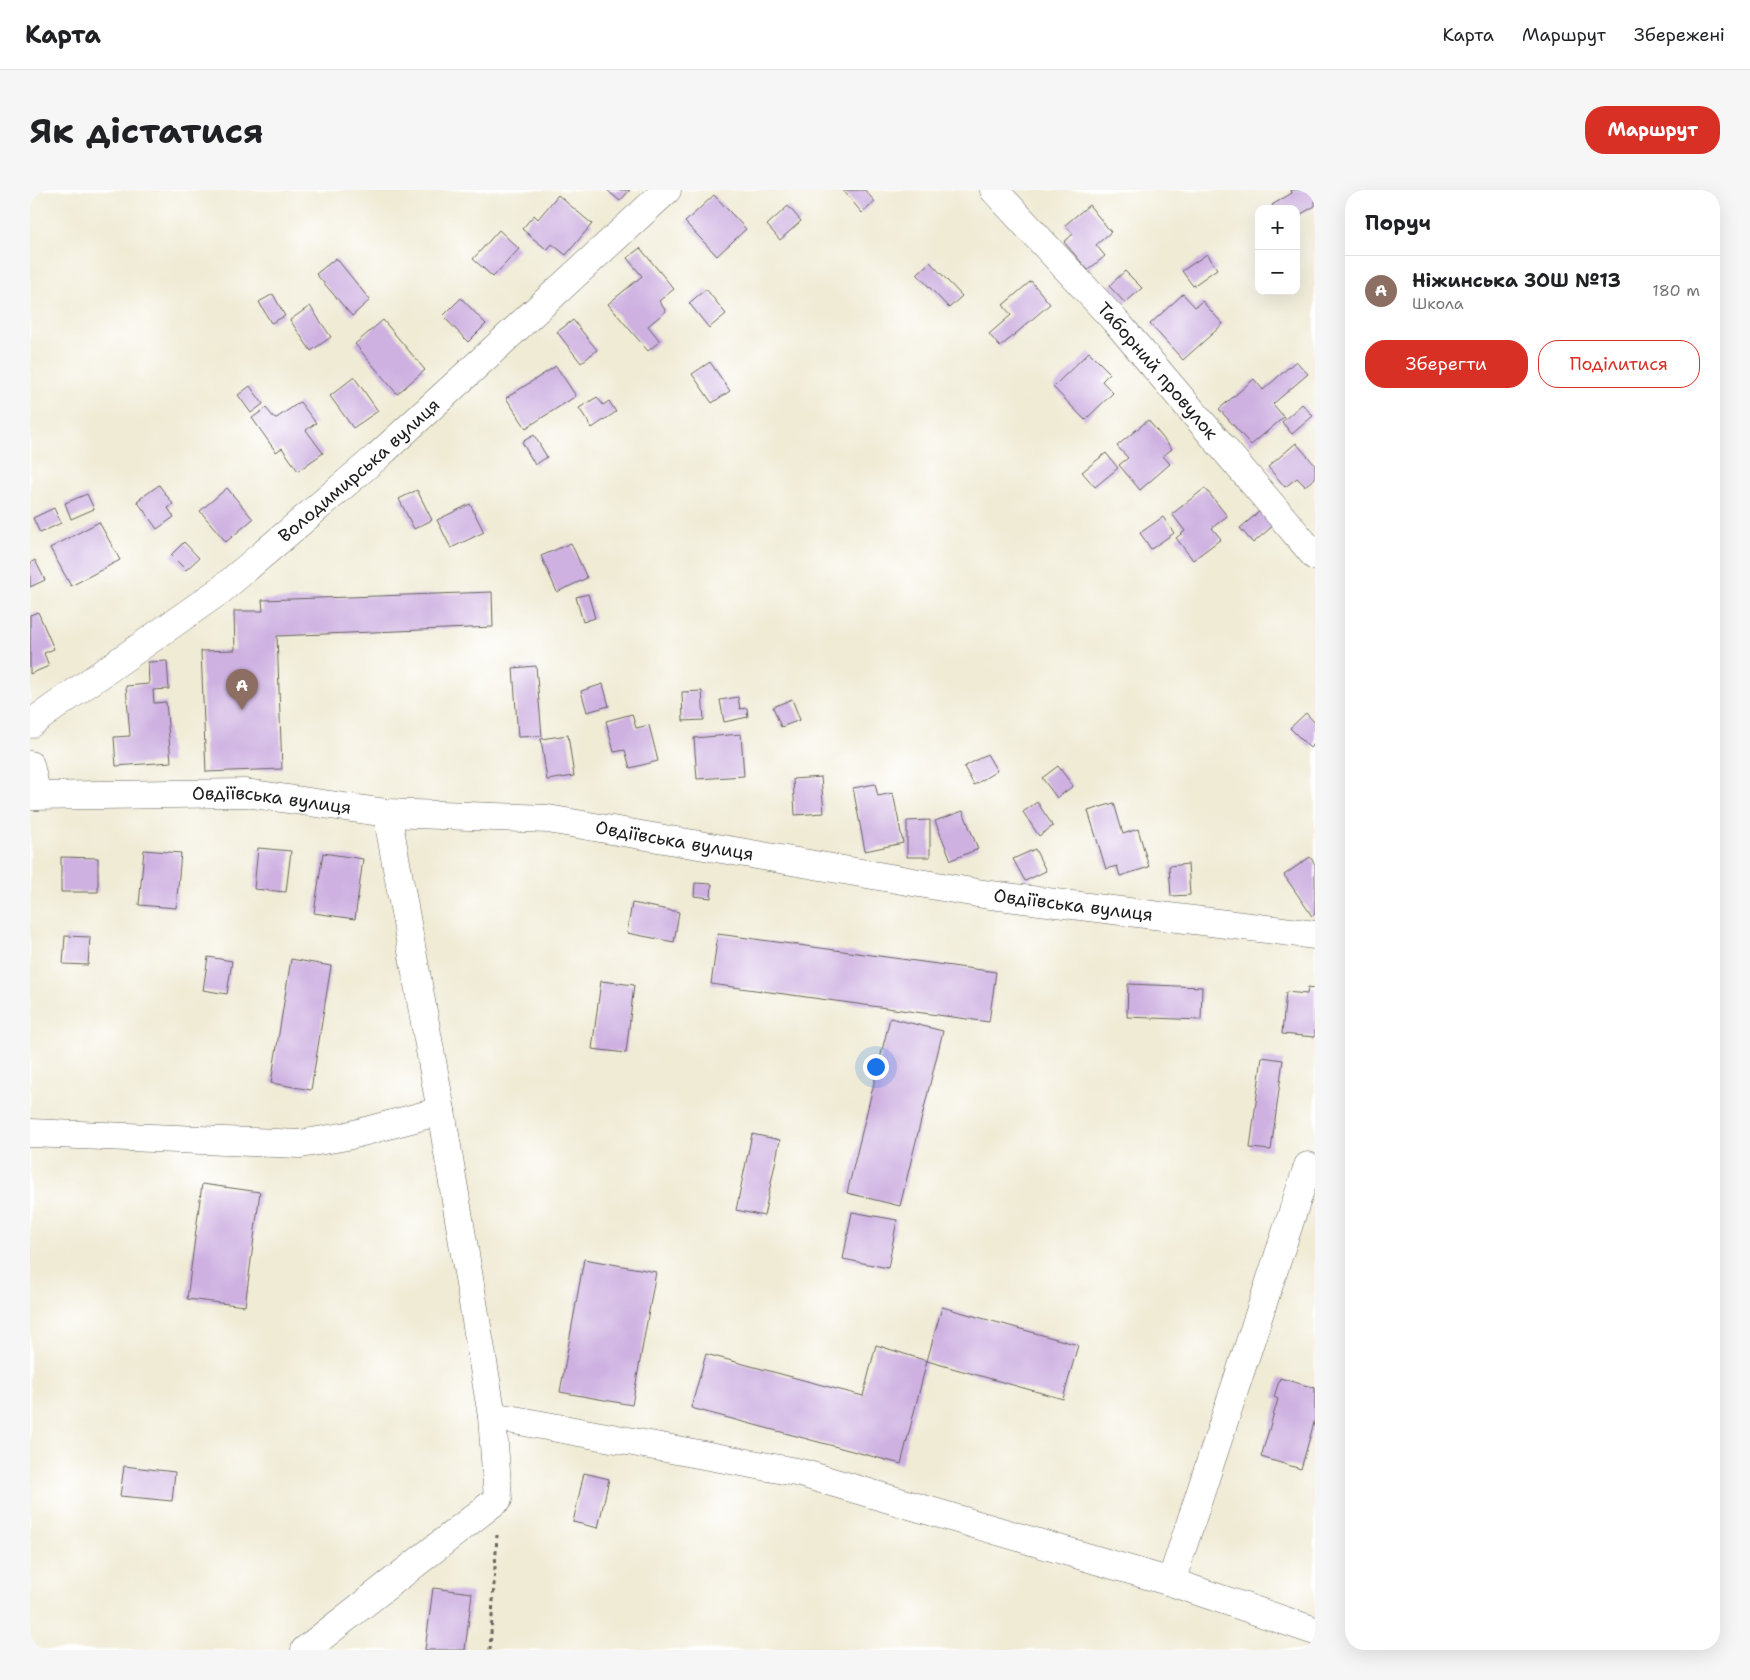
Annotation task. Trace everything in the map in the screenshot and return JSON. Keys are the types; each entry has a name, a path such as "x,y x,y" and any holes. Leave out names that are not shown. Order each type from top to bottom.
{"street":[{"name":"Володимирська вулиця","path":"30,724 221,590 379,455 667,190"},
{"name":"Таборний провулок","path":"994,190 1119,325 1315,556"},
{"path":"30,765 34,796"},
{"name":"Овдіївська вулиця","path":"34,796 245,792 387,813 548,820 982,894 1315,935"},
{"path":"305,1650 498,1500 492,1416 441,1111 387,813"},
{"path":"30,1133 300,1144 347,1136 441,1111"},
{"path":"1171,1582 1308,1166"},
{"path":"492,1416 801,1473 1171,1582 1315,1631"}],"path":[{"path":"490,1650 498,1500"}],"building":[{"path":"607,190 630,190 620,201"},
{"path":"843,190 865,190 875,202 862,213"},
{"path":"1291,190 1315,190 1315,206 1300,215 1300,205 1272,205 1292,193"},
{"path":"558,195 592,224 566,255 552,244 547,250 522,229 534,215 538,219"},
{"path":"714,195 746,229 717,256 685,222"},
{"path":"1089,205 1111,232 1096,245 1105,256 1088,270 1064,242 1073,234 1065,225"},
{"path":"788,206 801,221 780,240 767,225"},
{"path":"499,230 519,249 493,277 473,259"},
{"path":"640,248 674,289 659,301 666,311 648,326 660,341 648,351 608,304 642,276 627,258"},
{"path":"1207,254 1217,269 1193,286 1182,271"},
{"path":"336,258 370,300 352,316 316,274"},
{"path":"930,262 962,296 949,308 917,274"},
{"path":"1125,271 1142,288 1125,303 1109,286"},
{"path":"1031,281 1050,304 1000,347 989,334 1011,315 1003,305"},
{"path":"706,289 726,314 709,328 689,303"},
{"path":"273,294 285,316 271,323 259,302"},
{"path":"1183,294 1195,307 1202,301 1223,324 1183,360 1150,324"},
{"path":"461,298 486,324 468,342 443,316"},
{"path":"310,306 331,337 311,351 290,320"},
{"path":"383,320 425,370 397,394 355,344"},
{"path":"573,320 597,350 581,363 557,332"},
{"path":"1089,352 1110,373 1102,381 1113,393 1085,420 1053,387"},
{"path":"1296,361 1308,374 1273,404 1284,417 1251,445 1219,409 1254,379 1263,390"},
{"path":"710,362 730,391 712,403 692,374"},
{"path":"556,366 576,396 526,428 506,398"},
{"path":"354,377 378,411 353,428 330,396"},
{"path":"250,386 263,404 251,413 238,395"},
{"path":"597,397 603,405 609,401 616,412 592,428 579,408"},
{"path":"300,402 316,423 306,430 323,453 298,471 282,448 276,452 252,418 266,408 275,419"},
{"path":"1302,404 1313,416 1292,434 1282,422"},
{"path":"1148,420 1172,449 1163,456 1170,464 1140,490 1119,465 1128,458 1117,446"},
{"path":"534,435 547,457 535,465 522,442"},
{"path":"1296,443 1315,465 1315,478 1305,486 1297,478 1285,487 1268,467"},
{"path":"1106,453 1118,468 1095,487 1082,472"},
{"path":"159,485 173,504 168,508 174,517 157,529 137,501"},
{"path":"227,488 253,519 226,542 200,511"},
{"path":"1205,488 1227,516 1212,528 1221,539 1193,560 1176,538 1185,531 1172,514"},
{"path":"417,490 432,520 414,529 399,499"},
{"path":"87,494 94,509 71,519 65,503"},
{"path":"470,504 484,532 451,548 437,520"},
{"path":"54,508 61,523 40,533 33,518"},
{"path":"1261,510 1274,525 1253,543 1240,528"},
{"path":"1163,517 1174,533 1151,549 1140,533"},
{"path":"99,522 120,560 71,586 50,548"},
{"path":"184,542 199,558 186,570 171,555"},
{"path":"571,543 587,578 557,592 541,556"},
{"path":"35,560 45,580 30,587 30,563"},
{"path":"492,592 493,627 277,636 282,769 206,772 201,651 235,650 234,611 263,611 262,600"},
{"path":"588,594 595,618 583,622 576,597"},
{"path":"38,612 54,649 44,653 49,666 30,674 30,615"},
{"path":"167,661 169,689 153,690 154,703 166,702 171,762 116,766 114,737 130,736 126,686 149,684 148,662"},
{"path":"536,666 542,736 518,737 513,668"},
{"path":"603,684 609,706 587,712 581,691"},
{"path":"702,691 704,720 683,721 682,692"},
{"path":"738,697 740,709 747,708 748,717 724,722 720,700"},
{"path":"792,699 800,720 781,727 773,707"},
{"path":"1306,713 1315,723 1315,743 1310,748 1290,728"},
{"path":"632,714 636,728 649,725 658,761 630,768 625,750 614,752 606,721"},
{"path":"741,734 744,776 697,779 694,738"},
{"path":"568,735 574,776 547,780 541,739"},
{"path":"987,754 997,771 974,785 964,767"},
{"path":"1058,766 1073,786 1057,798 1042,778"},
{"path":"821,777 824,813 795,815 793,779"},
{"path":"875,784 878,796 893,793 903,843 865,851 853,788"},
{"path":"1037,802 1053,826 1039,836 1023,812"},
{"path":"1114,803 1123,834 1138,829 1149,867 1120,876 1117,866 1106,869 1088,811"},
{"path":"963,811 978,849 951,860 935,821"},
{"path":"930,820 930,857 907,857 907,821"},
{"path":"258,848 291,851 286,892 254,889"},
{"path":"1035,849 1046,871 1025,881 1013,859"},
{"path":"144,850 181,853 176,908 139,905"},
{"path":"323,853 363,859 355,919 314,913"},
{"path":"61,857 98,858 98,892 61,892"},
{"path":"1310,857 1315,864 1315,914 1312,916 1284,875"},
{"path":"1188,864 1190,895 1171,896 1169,866"},
{"path":"695,883 712,884 711,898 694,896"},
{"path":"632,903 679,912 674,942 627,933"},
{"path":"718,934 996,972 989,1022 711,984"},
{"path":"65,936 90,937 88,965 63,964"},
{"path":"208,957 232,961 227,994 203,990"},
{"path":"291,959 331,966 311,1090 271,1083"},
{"path":"601,981 634,985 626,1053 592,1049"},
{"path":"1128,984 1202,987 1201,1020 1127,1017"},
{"path":"1308,987 1315,988 1315,1037 1282,1034 1286,992 1307,994"},
{"path":"890,1018 943,1031 900,1206 847,1193"},
{"path":"1262,1057 1283,1060 1271,1150 1250,1148"},
{"path":"752,1134 780,1140 764,1216 736,1210"},
{"path":"202,1184 260,1192 245,1306 187,1299"},
{"path":"852,1212 897,1220 888,1268 843,1259"},
{"path":"584,1259 656,1272 632,1405 560,1392"},
{"path":"942,1307 1078,1345 1063,1399 927,1361"},
{"path":"876,1345 927,1361 901,1464 691,1408 706,1354 863,1396"},
{"path":"1280,1378 1315,1388 1315,1419 1301,1469 1261,1457 1278,1399 1274,1397"},
{"path":"124,1466 175,1472 172,1501 120,1496"},
{"path":"584,1473 609,1479 598,1528 573,1522"},
{"path":"433,1588 472,1593 465,1650 425,1650"}],"place":[{"name":"Ніжинська ЗОШ №13","path":"242,710"}]}
